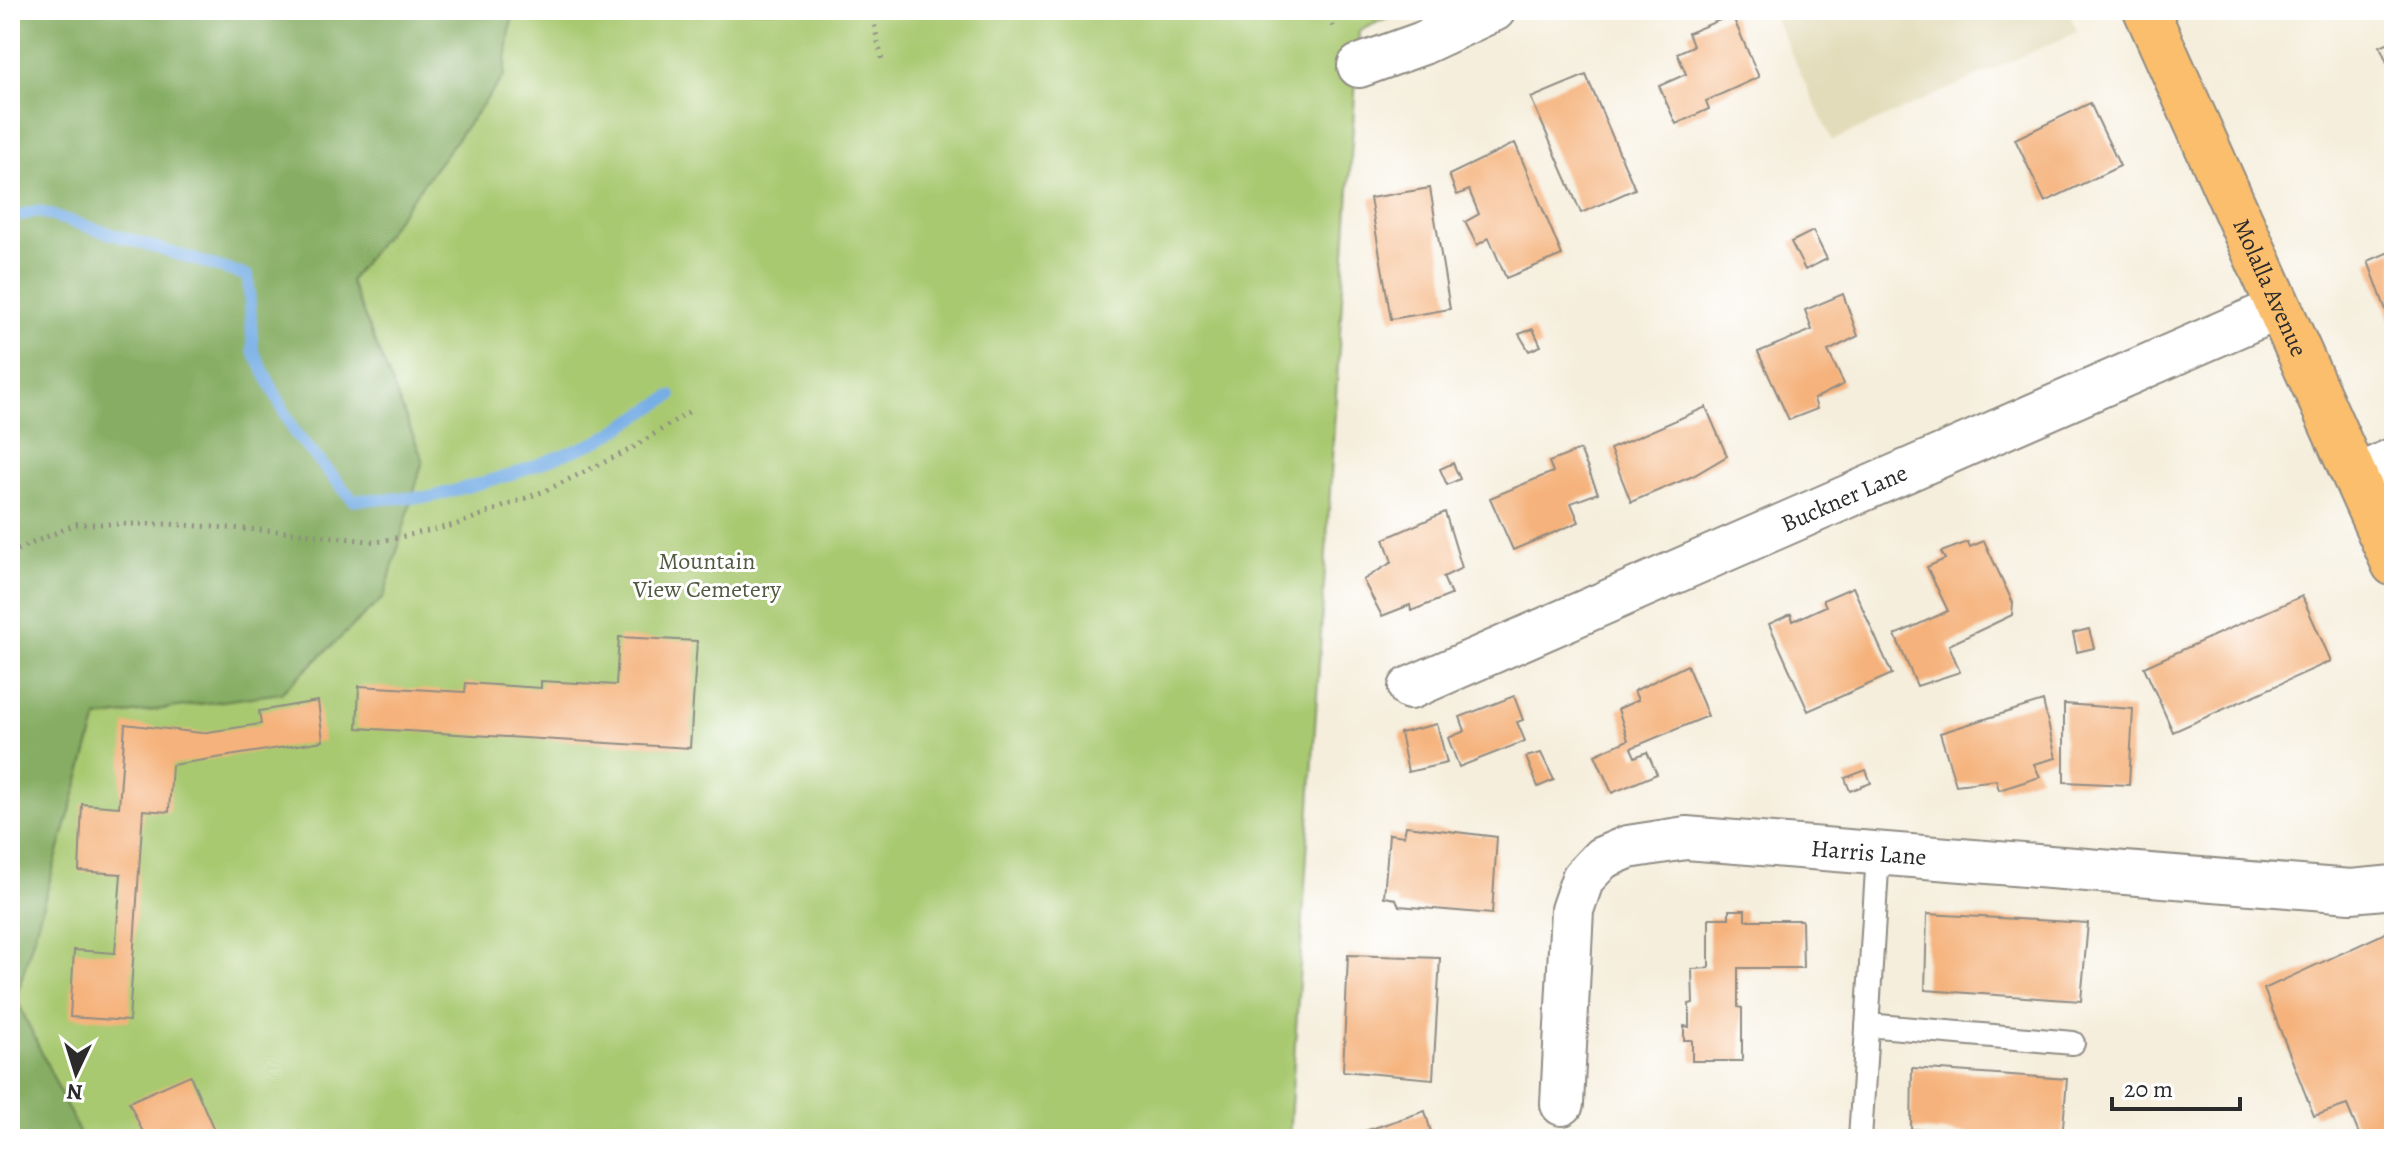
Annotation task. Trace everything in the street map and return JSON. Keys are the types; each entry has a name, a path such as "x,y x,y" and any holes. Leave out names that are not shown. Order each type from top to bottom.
{"main road":[{"name":"Molalla Avenue","path":"2146,10 2394,564"}],"street":[{"path":"1359,66 1423,43 1494,10"},
{"name":"Buckner Lane","path":"1410,688 2279,308"},
{"path":"2355,477 2394,459"},
{"name":"Harris Lane","path":"1562,1104 1572,910 1583,878 1602,858 1628,847 1686,838 2351,891 2394,887"}],"lane":[{"path":"1860,1139 1878,854"},
{"path":"1867,1025 2073,1043"}],"path":[{"path":"871,10 882,60"},
{"path":"1326,10 1334,29"},
{"path":"10,553 76,524 167,524 292,532 377,542 455,525 547,490 631,449 693,409"}],"shaded area":[{"path":"1771,10 2068,10 2077,32 1832,141"}],"green space":[{"name":"Mountain View Cemetery","path":"10,10 1403,10 1359,31 1289,1139 10,1139"},
{"path":"10,10 513,10 504,76 350,281 423,460 384,597 281,693 97,718 16,998 82,1139 10,1139"}],"building":[{"path":"1732,15 1759,77 1706,101 1709,109 1676,124 1659,86 1686,74 1677,53 1693,46 1688,33"},
{"path":"2394,40 2394,79 2380,46"},
{"path":"1586,75 1635,189 1581,213 1531,98"},
{"path":"2090,103 2120,166 2045,202 2015,139"},
{"path":"1515,143 1562,255 1506,278 1489,238 1477,245 1465,222 1479,214 1469,190 1457,195 1449,175"},
{"path":"1430,188 1450,309 1391,319 1370,198"},
{"path":"1813,231 1827,259 1805,270 1791,242"},
{"path":"2394,250 2394,332 2368,261"},
{"path":"1843,294 1858,336 1828,351 1844,384 1814,399 1817,409 1789,420 1758,352 1812,330 1805,310"},
{"path":"1533,329 1541,346 1529,351 1519,334"},
{"path":"1706,407 1727,456 1693,476 1631,502 1610,449"},
{"path":"1580,450 1598,493 1571,503 1579,522 1513,550 1490,498 1553,472 1549,462"},
{"path":"1453,463 1460,479 1447,485 1440,469"},
{"path":"1445,512 1462,568 1443,577 1451,595 1411,611 1410,605 1382,616 1363,580 1392,562 1384,539"},
{"path":"1984,541 2013,603 2012,615 1949,645 1960,672 1917,686 1895,635 1948,611 1927,567 1945,559 1941,552 1968,542 1970,547"},
{"path":"1853,587 1892,674 1808,711 1769,624 1791,614 1793,621 1826,606 1823,600"},
{"path":"2302,596 2331,661 2173,732 2144,667"},
{"path":"2089,629 2094,648 2077,652 2073,633"},
{"path":"619,637 697,641 690,748 357,728 359,686 465,692 466,683 541,688 541,681 616,685"},
{"path":"1687,665 1708,716 1631,748 1635,757 1647,752 1657,774 1612,793 1595,755 1628,740 1618,709 1638,700 1634,691"},
{"path":"1514,696 1523,720 1517,722 1525,741 1459,767 1448,738 1465,731 1460,717"},
{"path":"318,701 323,741 172,765 169,812 143,810 129,1021 70,1017 74,950 115,953 121,874 79,871 82,804 119,807 125,724 201,733 261,724 259,711"},
{"path":"2043,701 2056,758 2034,764 2040,777 1999,790 1996,780 1956,785 1940,733"},
{"path":"2064,704 2133,709 2129,785 2064,782"},
{"path":"1437,724 1447,763 1408,772 1400,733"},
{"path":"1541,753 1554,780 1538,787 1526,757"},
{"path":"1866,770 1871,783 1850,791 1845,778"},
{"path":"1406,826 1497,837 1492,914 1399,906 1396,899 1384,897 1389,834 1404,836"},
{"path":"1729,910 1745,910 1745,920 1802,920 1803,968 1738,968 1742,1061 1692,1061 1692,1040 1684,1040 1684,1026 1689,1027 1689,1004 1693,1003 1692,969 1709,968 1709,918 1729,918"},
{"path":"1927,914 2088,923 2081,1001 1925,990"},
{"path":"2394,929 2394,1139 2361,1139 2347,1105 2314,1116 2264,989"},
{"path":"1348,955 1440,958 1433,1079 1343,1071"},
{"path":"1912,1068 2067,1079 2062,1139 1911,1129"},
{"path":"190,1075 218,1139 146,1139 129,1102"},
{"path":"1425,1111 1433,1139 1344,1139 1344,1138"}],"waterway":[{"path":"10,218 37,211 248,276 253,350 295,433 353,500 431,497 510,475 599,441 671,396"}]}
